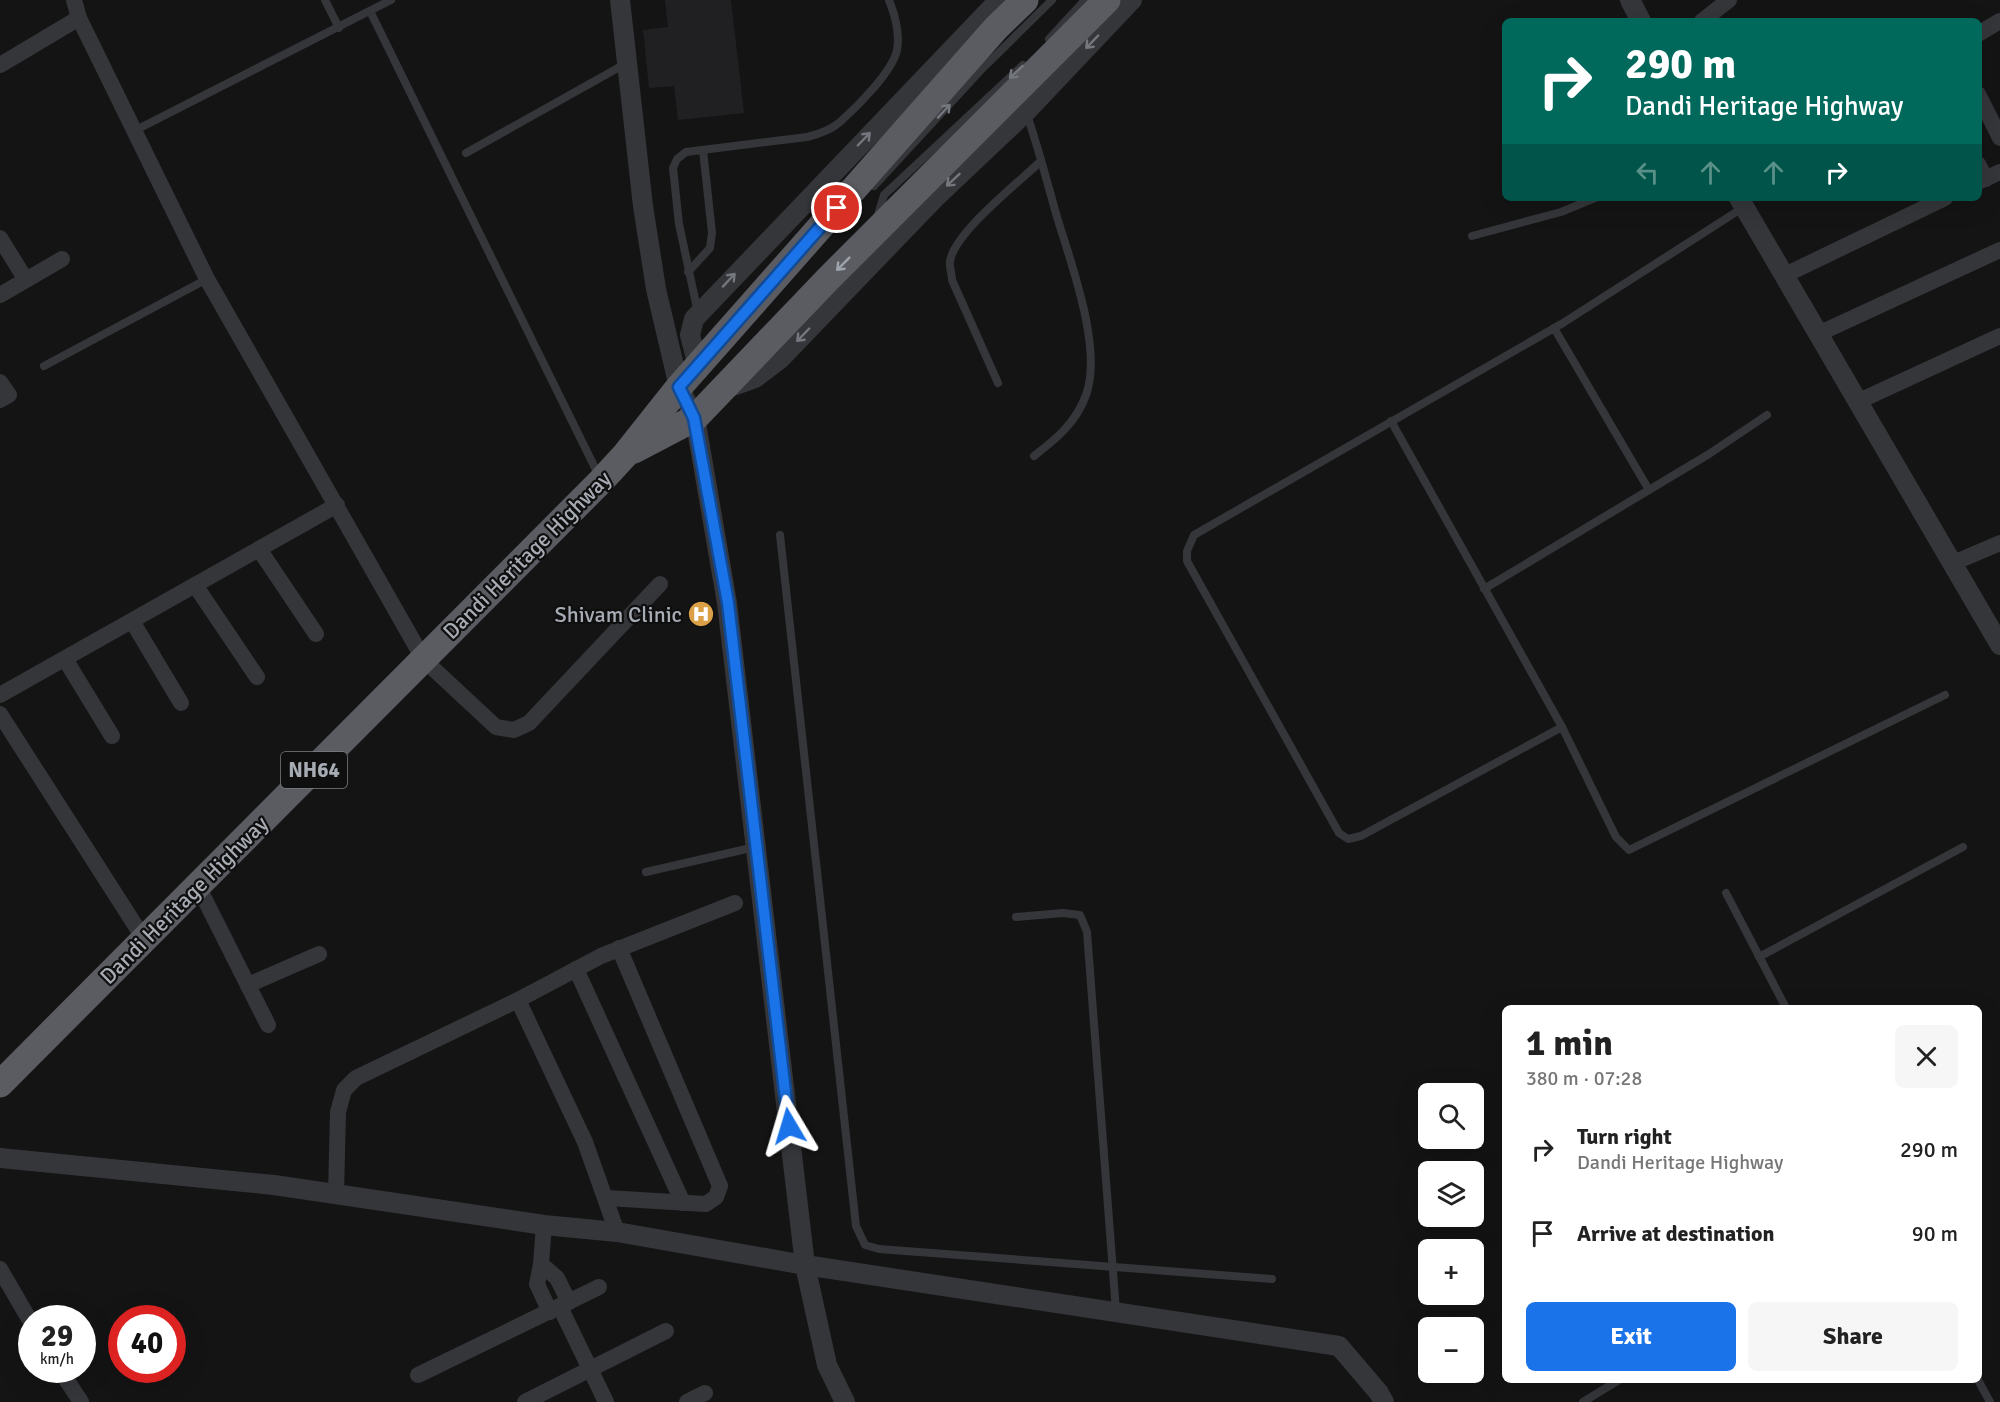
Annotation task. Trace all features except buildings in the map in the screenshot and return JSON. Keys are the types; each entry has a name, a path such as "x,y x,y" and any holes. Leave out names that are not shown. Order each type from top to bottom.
{"highway":[{"name":"Dandi Heritage Highway","path":"0,1084 601,481 625,455 679,387 996,28 1025,0"},
{"name":"NH64","path":"625,455 694,418 725,389 874,233 1022,101 1107,0"}],"street":[{"path":"74,0 79,18 207,279 424,660 496,728 514,730 529,723 660,584"},
{"path":"620,0 643,206 656,289 679,387 694,418 728,603 805,1265 827,1365 844,1402"},
{"path":"698,366 690,334 694,319 698,314 999,0"},
{"path":"725,389 755,378 780,359 935,198 1022,101 1132,0"},
{"path":"1630,0 1639,18"},
{"path":"1706,18 1729,0"},
{"path":"0,65 79,18"},
{"path":"1982,32 2000,21"},
{"path":"1982,102 2000,138"},
{"path":"1742,202 1857,402 1998,639"},
{"path":"1785,276 1916,204"},
{"path":"0,238 26,280"},
{"path":"1818,334 2000,250"},
{"path":"0,296 62,259"},
{"path":"1857,402 2000,336"},
{"path":"0,382 9,395 0,400"},
{"path":"0,695 337,505"},
{"path":"1953,563 2000,543"},
{"path":"259,549 316,634"},
{"path":"195,585 257,676"},
{"path":"132,621 181,703"},
{"path":"65,659 112,736"},
{"path":"0,714 144,939"},
{"path":"198,886 268,1025"},
{"path":"336,1194 338,1112 344,1090 356,1078 518,1000 619,948 735,903"},
{"path":"607,1198 706,1204 716,1197 720,1186 619,948"},
{"path":"248,986 319,954"},
{"path":"576,969 683,1203"},
{"path":"518,1000 585,1142 607,1198 617,1232"},
{"path":"0,1158 274,1185 544,1226 617,1232 805,1265 1340,1346 1384,1402"},
{"path":"544,1226 537,1284 559,1307 606,1402"},
{"path":"0,1269 21,1305"},
{"path":"418,1375 599,1287"},
{"path":"525,1402 666,1331"},
{"path":"69,1383 81,1402"},
{"path":"687,1402 705,1393"}],"lane":[{"path":"325,0 339,28"},
{"path":"134,131 391,0"},
{"path":"698,314 688,272 673,168 677,159 686,152 807,137 824,133 840,122 893,65 898,48 896,18 889,0"},
{"path":"864,197 980,71 1052,0"},
{"path":"1046,43 1085,0"},
{"path":"370,11 601,481"},
{"path":"874,233 877,211 885,195 1030,59"},
{"path":"466,153 628,62"},
{"path":"1022,101 1086,315 1091,363 1087,393 1076,417 1061,435 1034,456"},
{"path":"688,272 710,248 712,233 703,150"},
{"path":"998,383 952,280 950,263 954,249 974,225 1041,161"},
{"path":"1472,236 1561,212 1588,201"},
{"path":"1562,727 1360,836 1348,839 1339,833 1333,823 1187,561 1187,551 1194,535 1554,328 1742,202"},
{"path":"44,366 207,279"},
{"path":"742,316 759,309 771,299"},
{"path":"1554,328 1649,490"},
{"path":"1484,589 1649,490 1767,415"},
{"path":"1391,421 1562,727 1616,837 1629,850 1945,694"},
{"path":"780,535 856,1226 865,1245 879,1249 1272,1280"},
{"path":"646,872 756,847"},
{"path":"1759,957 1963,847"},
{"path":"1726,893 1784,1005"},
{"path":"1016,917 1063,913 1080,915 1087,932 1116,1311"},
{"path":"1583,1402 1614,1383"},
{"path":"1980,1383 1990,1402"}],"shaded area":[{"path":"665,0 731,0 744,113 678,120 674,86 649,88 643,30 668,27"}],"place":[{"name":"Shivam Clinic","path":"701,614"}],"route":[{"path":"789,1126 728,603 694,418 679,387 837,208"}]}
